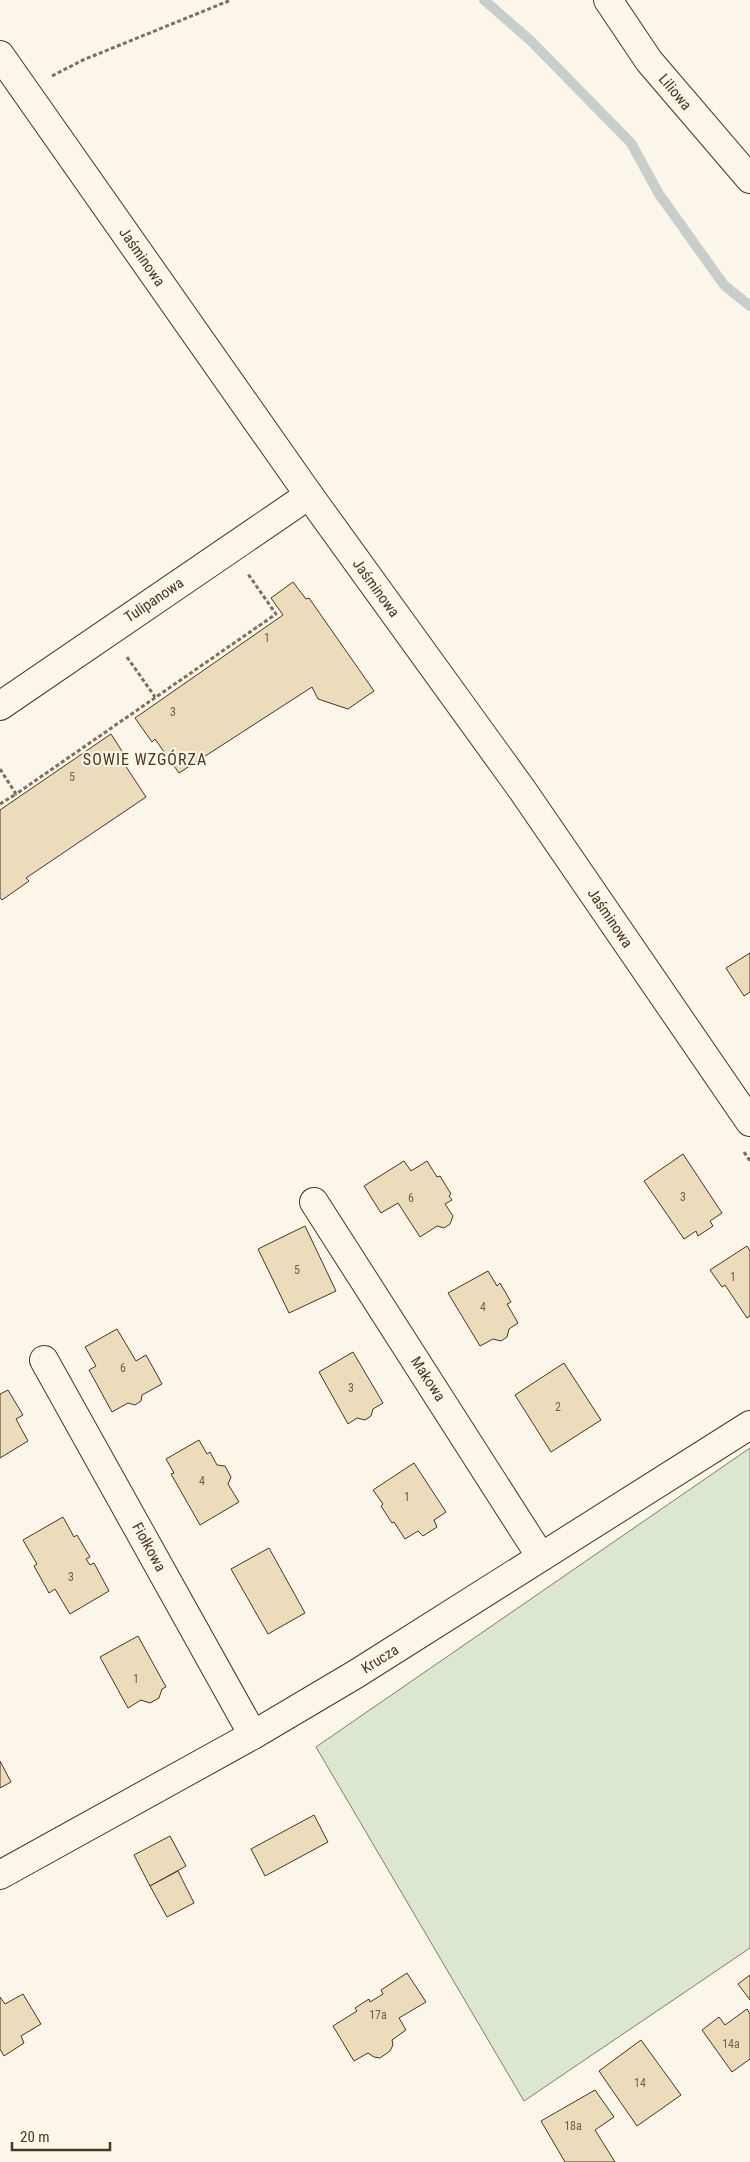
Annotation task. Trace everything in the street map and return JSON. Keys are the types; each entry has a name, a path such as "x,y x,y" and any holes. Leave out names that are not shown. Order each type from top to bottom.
{"street":[{"name":"Liliowa","path":"608,0 649,61 750,179"},
{"name":"Jaśminowa","path":"0,55 309,495 523,791 750,1122"},
{"name":"Tulipanowa","path":"0,706 309,495"},
{"name":"Makowa","path":"314,1202 541,1557"},
{"name":"Fiołkowa","path":"44,1360 253,1735"},
{"name":"Krucza","path":"0,1875 253,1735 356,1674 750,1425"}],"path":[{"path":"26,91 83,60 231,0"},
{"path":"0,804 276,614 230,548"},
{"path":"108,632 156,697"},
{"path":"0,769 16,794"}],"green space":[{"path":"750,1448 750,1948 524,2101 316,1747"}],"building":[{"path":"293,582 306,599 309,598 374,691 348,709 318,699 312,687 179,773 155,739 152,742 135,718 283,615 271,598"},
{"path":"111,734 127,759 123,762 146,797 26,878 29,881 2,900 0,898 0,810"},
{"path":"750,953 750,992 744,996 726,968"},
{"path":"683,1154 722,1213 710,1221 713,1226 698,1236 696,1231 684,1239 644,1181"},
{"path":"404,1161 411,1171 427,1161 437,1177 440,1176 451,1194 449,1196 452,1200 445,1204 453,1216 450,1224 444,1228 437,1226 420,1237 398,1203 381,1213 364,1186"},
{"path":"305,1226 336,1291 289,1313 258,1249"},
{"path":"747,1246 750,1251 750,1316 747,1318 725,1285 722,1287 710,1270"},
{"path":"488,1271 497,1286 500,1283 511,1302 507,1304 518,1323 509,1329 507,1337 501,1341 493,1339 480,1346 448,1293"},
{"path":"117,1329 136,1361 146,1355 162,1384 142,1395 141,1401 135,1405 128,1403 112,1412 89,1370 96,1366 85,1347"},
{"path":"353,1352 383,1403 373,1409 371,1416 365,1420 357,1418 348,1424 319,1372"},
{"path":"564,1363 601,1420 551,1452 515,1395"},
{"path":"8,1390 23,1415 16,1419 28,1441 0,1458 0,1394"},
{"path":"199,1440 207,1454 210,1452 217,1465 225,1466 231,1477 228,1484 239,1502 200,1525 171,1474 174,1473 166,1459"},
{"path":"414,1463 446,1512 434,1520 437,1527 423,1536 418,1531 405,1539 394,1522 392,1523 381,1506 383,1504 373,1490"},
{"path":"63,1517 74,1537 77,1535 90,1557 86,1559 90,1565 94,1563 109,1591 70,1614 55,1589 49,1593 34,1566 37,1564 23,1540"},
{"path":"269,1548 305,1613 268,1634 231,1569"},
{"path":"138,1636 166,1687 162,1689 159,1698 150,1703 141,1700 128,1708 100,1657"},
{"path":"0,1761 11,1782 0,1788"},
{"path":"314,1815 328,1842 265,1876 251,1849"},
{"path":"170,1836 186,1866 150,1886 134,1855"},
{"path":"178,1871 194,1903 167,1917 150,1886"},
{"path":"407,1973 426,2002 399,2018 406,2030 392,2040 393,2045 390,2051 380,2058 368,2053 354,2061 333,2026 357,2011 355,2008 369,1999 370,2002 383,1994 381,1990"},
{"path":"750,1975 750,2000 738,1984"},
{"path":"23,1994 41,2024 21,2036 24,2043 4,2056 0,2049 0,1997 5,2004"},
{"path":"747,2009 750,2014 750,2059 732,2072 702,2030 719,2017 725,2025"},
{"path":"641,2040 681,2095 637,2126 599,2071"},
{"path":"595,2090 614,2117 595,2130 615,2162 565,2162 541,2121"}],"waterway":[{"path":"484,0 531,41 631,143 659,194 724,285 750,306"}],"district":[{"name":"SOWIE WZGÓRZA","path":"145,759"}]}
